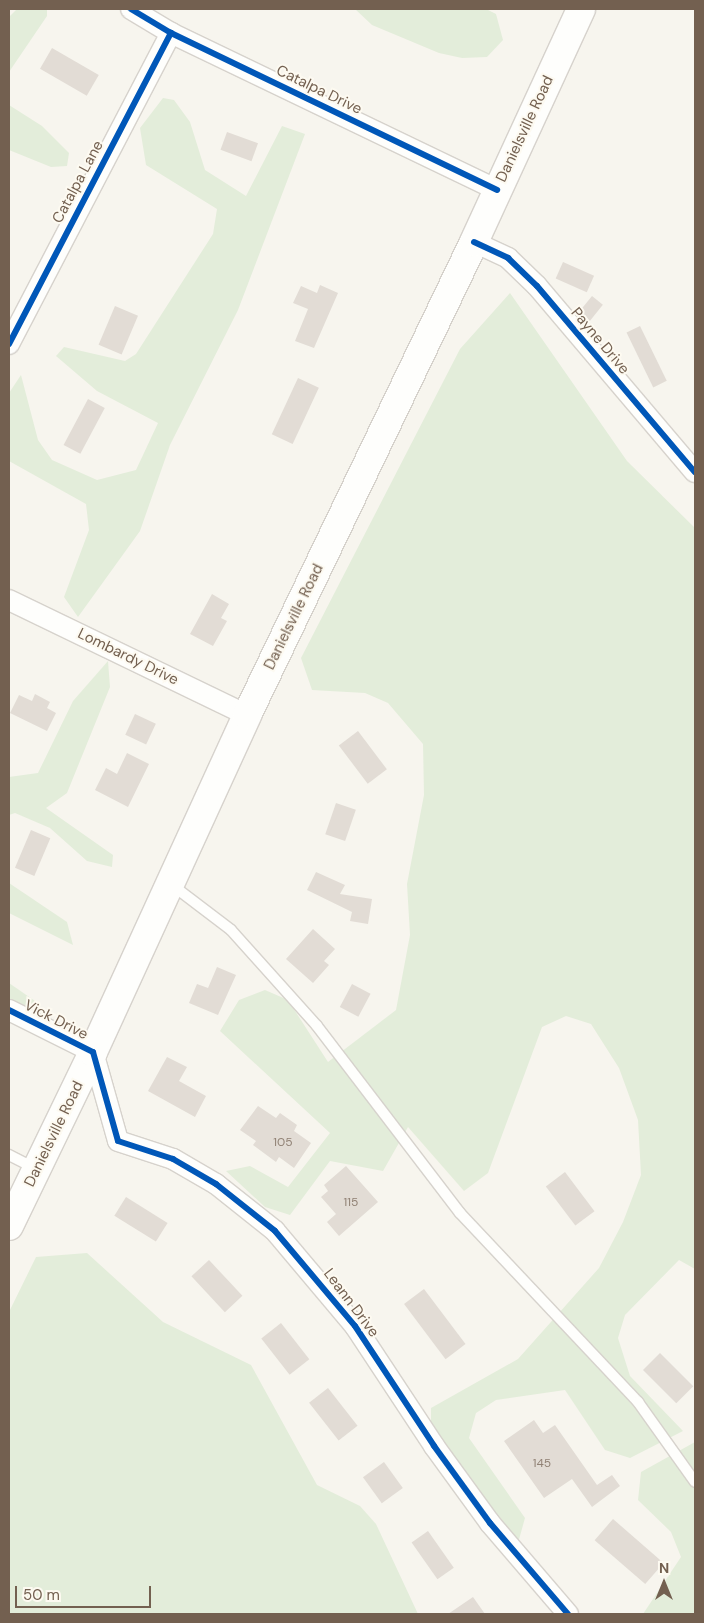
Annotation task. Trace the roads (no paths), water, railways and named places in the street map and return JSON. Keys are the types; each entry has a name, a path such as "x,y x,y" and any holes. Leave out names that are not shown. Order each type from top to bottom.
{"main road":[{"name":"Danielsville Road","path":"9,1226 93,1052 168,883 247,715 474,242 581,9"}],"street":[{"name":"Catalpa Drive","path":"131,9 171,33 497,190"},
{"name":"Catalpa Lane","path":"9,344 171,33"},
{"name":"Payne Drive","path":"474,242 508,258 537,286 695,472"},
{"name":"Lombardy Drive","path":"9,600 247,715"},
{"name":"Vick Drive","path":"9,1010 93,1052"},
{"name":"Leann Drive","path":"93,1052 118,1141 173,1159 216,1184 275,1231 355,1326 434,1446 490,1523 568,1614"}],"lane":[{"path":"168,883 231,930 317,1026 460,1213 638,1402 695,1482"},
{"path":"9,1155 36,1169"}]}
